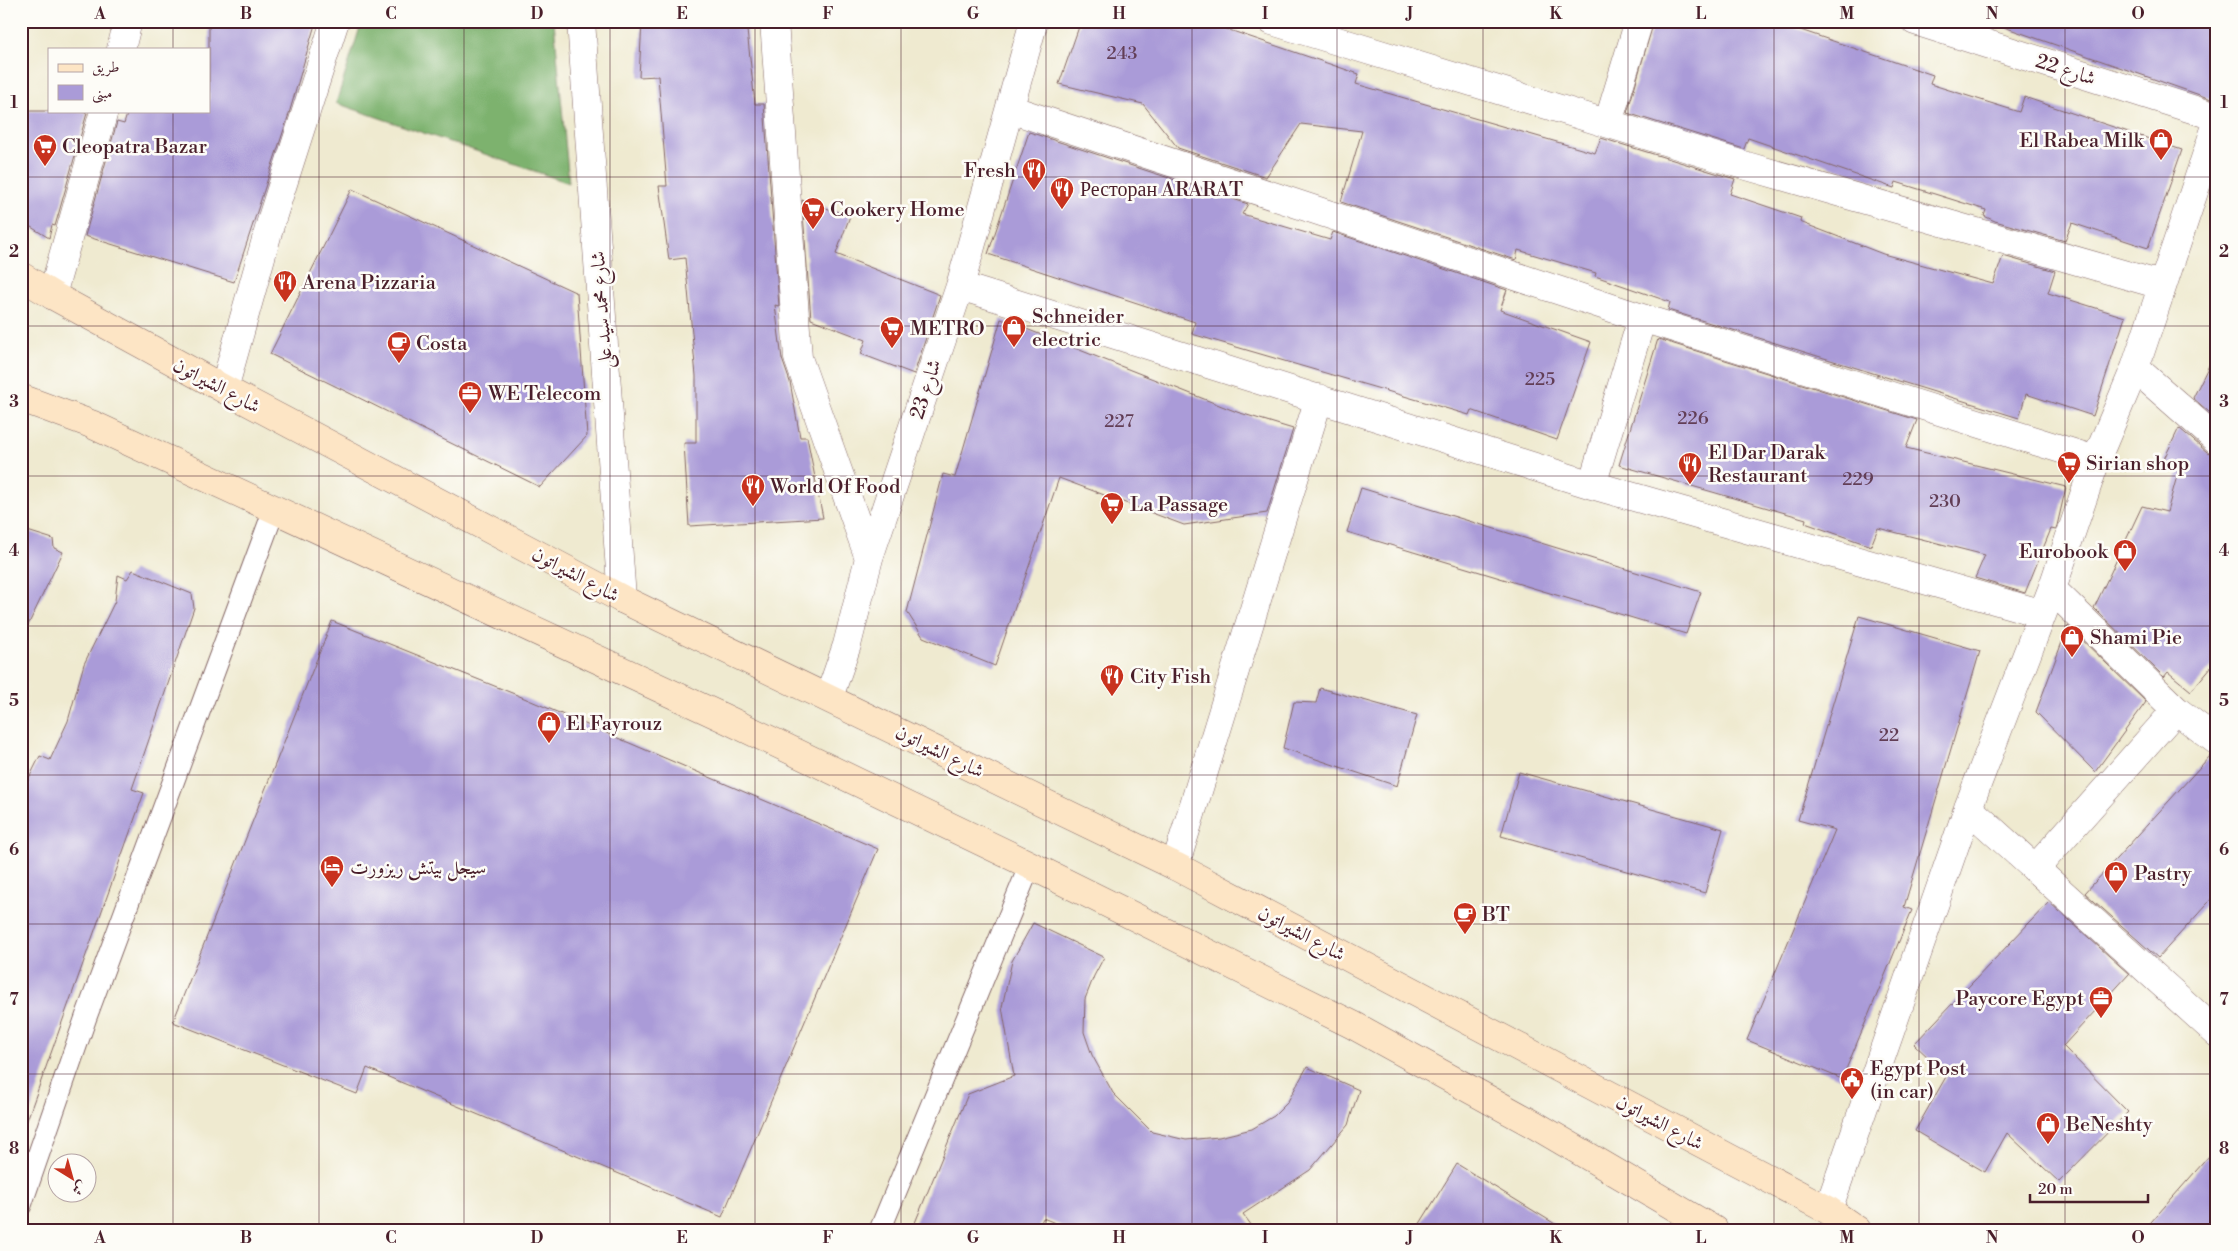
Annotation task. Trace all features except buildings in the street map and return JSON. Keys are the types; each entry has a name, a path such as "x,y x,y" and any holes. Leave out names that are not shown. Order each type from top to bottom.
{"street":[{"path":"121,48 128,21"},
{"path":"224,389 272,218 335,21"},
{"name":"شارع محمد سيد على","path":"581,21 622,599"},
{"path":"774,21 798,358 869,558"},
{"name":"شارع 23","path":"829,697 847,645 869,558 960,286 1034,21"},
{"path":"1272,21 1740,164 2161,285"},
{"path":"1608,123 1639,21"},
{"name":"شارع 22","path":"1915,21 2217,117"},
{"path":"1010,109 1642,318 2096,460"},
{"path":"52,295 104,112"},
{"path":"1828,1210 1968,808 2040,613 2052,588 2096,460 2135,368 2161,285 2217,123"},
{"name":"شارع الشيراتون","path":"21,276 52,295 224,389 622,599 829,697 1175,866 1828,1210 1857,1230"},
{"path":"960,286 1592,485 2040,613"},
{"path":"1592,485 1642,318"},
{"path":"2135,368 2217,440"},
{"path":"21,398 91,424 715,714 1030,865 1353,1025 1535,1125 1714,1230"},
{"path":"1175,866 1318,398"},
{"path":"2052,588 2176,710 2217,741"},
{"path":"2035,869 2176,710"},
{"path":"1968,808 2217,1033"}],"lane":[{"path":"21,1205 86,1016 274,510"},
{"path":"880,1230 1030,865"}],"green space":[{"path":"362,21 554,21 569,183 336,103"}],"place":[{"name":"El Rabea Milk","path":"2161,161"},
{"name":"Cleopatra Bazar","path":"45,167"},
{"name":"Fresh","path":"1034,191"},
{"name":"Ресторан ARARAT","path":"1062,210"},
{"name":"Cookery Home","path":"813,230"},
{"name":"Arena Pizzaria","path":"285,303"},
{"name":"Schneider electric","path":"1014,348"},
{"name":"METRO","path":"892,349"},
{"name":"Costa","path":"399,364"},
{"name":"WE Telecom","path":"470,414"},
{"name":"Sirian shop","path":"2069,484"},
{"name":"El Dar Darak Restaurant","path":"1690,485"},
{"name":"World Of Food","path":"753,507"},
{"name":"La Passage","path":"1112,525"},
{"name":"Eurobook","path":"2125,572"},
{"name":"Shami Pie","path":"2072,658"},
{"name":"City Fish","path":"1112,697"},
{"name":"El Fayrouz","path":"549,744"},
{"name":"سيجل بيتش ريزورت","path":"332,888"},
{"name":"Pastry","path":"2116,894"},
{"name":"BT","path":"1465,935"},
{"name":"Paycore Egypt","path":"2101,1019"},
{"name":"Egypt Post (in car)","path":"1852,1100"},
{"name":"BeNeshty","path":"2048,1145"}]}
